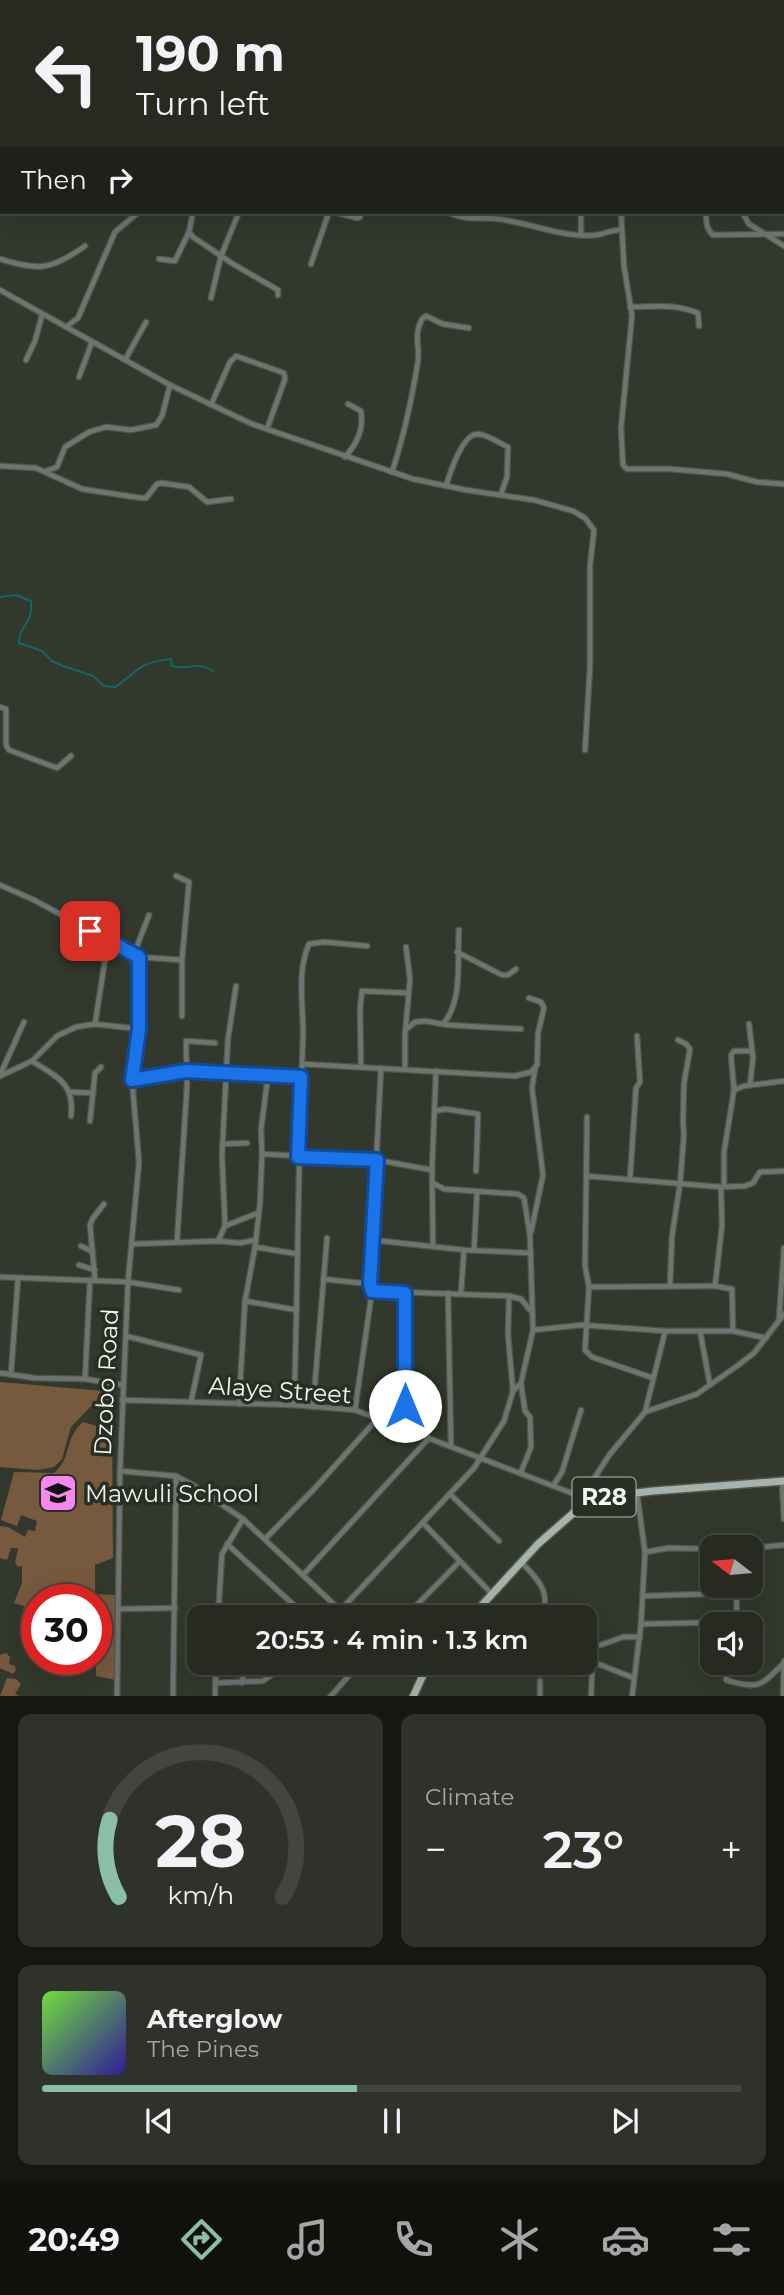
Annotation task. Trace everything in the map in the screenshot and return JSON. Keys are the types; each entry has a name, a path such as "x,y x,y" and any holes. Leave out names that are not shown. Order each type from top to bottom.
{"main road":[{"name":"R28","path":"482,1605 584,1500 783,1481"},
{"path":"413,1696 423,1675"}],"street":[{"path":"66,327 78,318 115,232 137,214"},
{"path":"159,259 175,261 189,232 193,214"},
{"path":"211,298 221,256 238,214"},
{"path":"311,264 330,214"},
{"path":"340,214 357,218 361,214"},
{"path":"453,214 458,217 499,219 551,232 596,235 614,229 622,230"},
{"path":"581,214 581,234"},
{"path":"621,214 624,266 632,316 621,428 623,466 626,469 670,469 727,474 757,482 784,484"},
{"path":"706,214 706,221 713,235 784,234"},
{"path":"743,214 749,224 784,246"},
{"path":"189,232 196,240 278,290 278,295"},
{"path":"0,259 31,268 41,268 62,260 85,246"},
{"path":"0,290 170,385 267,429 392,472 446,486 501,494 573,511 585,518 594,530 590,566 590,667 585,750"},
{"path":"630,307 668,304 688,309 698,313 699,326"},
{"path":"26,360 35,341 42,315"},
{"path":"392,472 404,433 418,360 416,344 422,319 426,316 432,317 443,324 469,328"},
{"path":"125,360 146,322"},
{"path":"79,377 92,342"},
{"path":"211,405 230,362 236,356 284,373 285,379 267,429"},
{"path":"46,471 57,467 65,447 89,432 106,427 131,430 156,425 162,416 170,385"},
{"path":"345,457 355,447 359,438 362,417 361,411 348,404"},
{"path":"446,486 458,453 470,436 486,435 508,447 507,477 501,494"},
{"path":"0,466 36,468 87,490 144,499 157,484 164,483 180,488 189,487 206,502 231,499"},
{"path":"0,707 6,709 6,745 12,753 57,768 71,756"},
{"path":"176,876 189,882 182,960 182,1016"},
{"path":"0,885 34,900 136,956 182,960"},
{"path":"149,915 136,956 139,1029 132,1080 139,1161 128,1282 179,1290"},
{"path":"443,1023 449,1017 455,995 459,930"},
{"path":"95,1024 108,941"},
{"path":"294,1405 304,953 309,944 324,942 367,946"},
{"path":"405,1069 410,979 406,947"},
{"path":"457,952 502,975 508,975 516,968"},
{"path":"218,1241 225,1226 223,1144 226,1074 236,986"},
{"path":"361,1067 362,991 408,993"},
{"path":"529,999 541,1002 544,1008 532,1088 543,1175 530,1236"},
{"path":"24,1022 0,1076 32,1061 57,1036 83,1024 139,1029"},
{"path":"407,1029 415,1022 521,1029"},
{"path":"749,1024 750,1085"},
{"path":"630,1179 636,1088 640,1082 637,1036"},
{"path":"670,1286 672,1236 684,1134 684,1083 690,1049 678,1040"},
{"path":"177,1241 186,1041 215,1043"},
{"path":"715,1286 722,1226 724,1152 734,1090 731,1055 734,1051 751,1051"},
{"path":"32,1061 55,1076 70,1092 73,1100 71,1116"},
{"path":"302,1064 515,1076 535,1069"},
{"path":"90,1121 95,1071 100,1067"},
{"path":"355,1410 372,1291 370,1284 381,1068"},
{"path":"132,1080 186,1071 301,1077"},
{"path":"433,1247 432,1170 436,1071"},
{"path":"239,1404 245,1301 259,1213 261,1129 268,1076"},
{"path":"734,1090 784,1081"},
{"path":"70,1092 93,1093"},
{"path":"435,1111 450,1109 478,1114 477,1171"},
{"path":"587,1117 587,1354 653,1378"},
{"path":"223,1144 247,1143"},
{"path":"262,1154 377,1160 432,1170"},
{"path":"586,1175 680,1184 745,1186 753,1183 760,1172 784,1171"},
{"path":"433,1183 444,1189 522,1195 530,1236 533,1330 521,1383 525,1412 530,1417 531,1447 521,1472"},
{"path":"474,1250 477,1192"},
{"path":"85,1379 95,1270 90,1225 104,1204"},
{"path":"225,1226 259,1213"},
{"path":"313,1407 327,1238"},
{"path":"133,1244 177,1241 240,1243 256,1240"},
{"path":"373,1240 464,1250 531,1253"},
{"path":"81,1246 93,1252"},
{"path":"255,1247 298,1254"},
{"path":"779,1320 784,1248"},
{"path":"461,1293 464,1250"},
{"path":"79,1265 95,1270"},
{"name":"Dzobo Road","path":"0,1277 128,1282 120,1471 117,1696"},
{"path":"11,1374 18,1278"},
{"path":"323,1279 370,1284"},
{"path":"589,1287 715,1286 733,1289 733,1331"},
{"path":"372,1291 509,1296 522,1299 531,1311"},
{"path":"405,1293 405,1429"},
{"path":"448,1293 451,1446"},
{"path":"347,1604 481,1458 504,1421 513,1391 508,1335 509,1296"},
{"path":"245,1301 297,1310"},
{"path":"645,1412 681,1401 710,1385 754,1353 784,1314"},
{"path":"533,1330 588,1325 665,1331 733,1331 766,1338"},
{"path":"584,1500 610,1454 645,1412 665,1331"},
{"path":"700,1331 710,1385"},
{"path":"126,1336 201,1355 191,1402"},
{"path":"0,1373 35,1378 85,1379 123,1385"},
{"path":"513,1391 521,1383"},
{"name":"Alaye Street","path":"122,1400 294,1405 355,1410 521,1472 584,1500"},
{"path":"553,1486 562,1472 581,1410"},
{"path":"265,1539 377,1419"},
{"path":"303,1575 429,1438"},
{"path":"120,1471 176,1476 193,1485 243,1519 335,1605"},
{"path":"173,1696 176,1476"},
{"path":"783,1481 784,1519"},
{"path":"632,1696 640,1637 645,1552 637,1493"},
{"path":"450,1494 499,1541"},
{"path":"218,1605 220,1564 227,1544 243,1519"},
{"path":"423,1523 492,1594"},
{"path":"227,1544 294,1605"},
{"path":"763,1547 784,1545"},
{"path":"645,1552 700,1549"},
{"path":"416,1605 459,1562"},
{"path":"521,1562 540,1582 547,1599 545,1605"},
{"path":"643,1596 700,1594"},
{"path":"119,1609 175,1608"},
{"path":"641,1624 700,1623"},
{"path":"597,1646 623,1637 640,1637"},
{"path":"726,1675 726,1680 756,1686 762,1684 784,1662"},
{"path":"783,1696 784,1662"},
{"path":"597,1664 634,1678"},
{"path":"215,1675 215,1696"},
{"path":"242,1683 243,1675"},
{"path":"215,1683 263,1681 272,1675"},
{"path":"330,1696 349,1675"},
{"path":"591,1696 592,1675"},
{"path":"540,1681 540,1696"}],"shaded area":[{"path":"0,1382 115,1392 115,1400 97,1400 71,1427 62,1459 54,1467 38,1470 0,1467"},
{"path":"83,1422 112,1430 113,1558 95,1565 95,1584 22,1584 22,1566 18,1567 15,1563 18,1548 11,1548 7,1560 0,1558 0,1526 8,1527 25,1537 28,1530 35,1531 37,1521 21,1515 17,1526 1,1520 14,1472 54,1473 64,1461 77,1428"},
{"path":"21,1586 21,1605 14,1603"},
{"path":"112,1595 115,1595 116,1680 96,1676 112,1675"},
{"path":"6,1653 10,1657 9,1664 15,1666 13,1674 0,1668 0,1655"},
{"path":"7,1678 16,1679 21,1684 15,1694 19,1696 0,1696"}],"waterway":[{"path":"0,597 16,595 31,601 30,615 21,632 19,643 42,651 52,661 63,666 93,676 104,686 115,687 140,668 160,660 171,659 172,666 202,666 213,671"}],"place":[{"name":"Mawuli School","path":"58,1493"}],"route":[{"path":"90,931 139,957 141,995 132,1080 186,1071 301,1077 298,1157 377,1160 370,1284 372,1291 405,1293 405,1406"}]}
